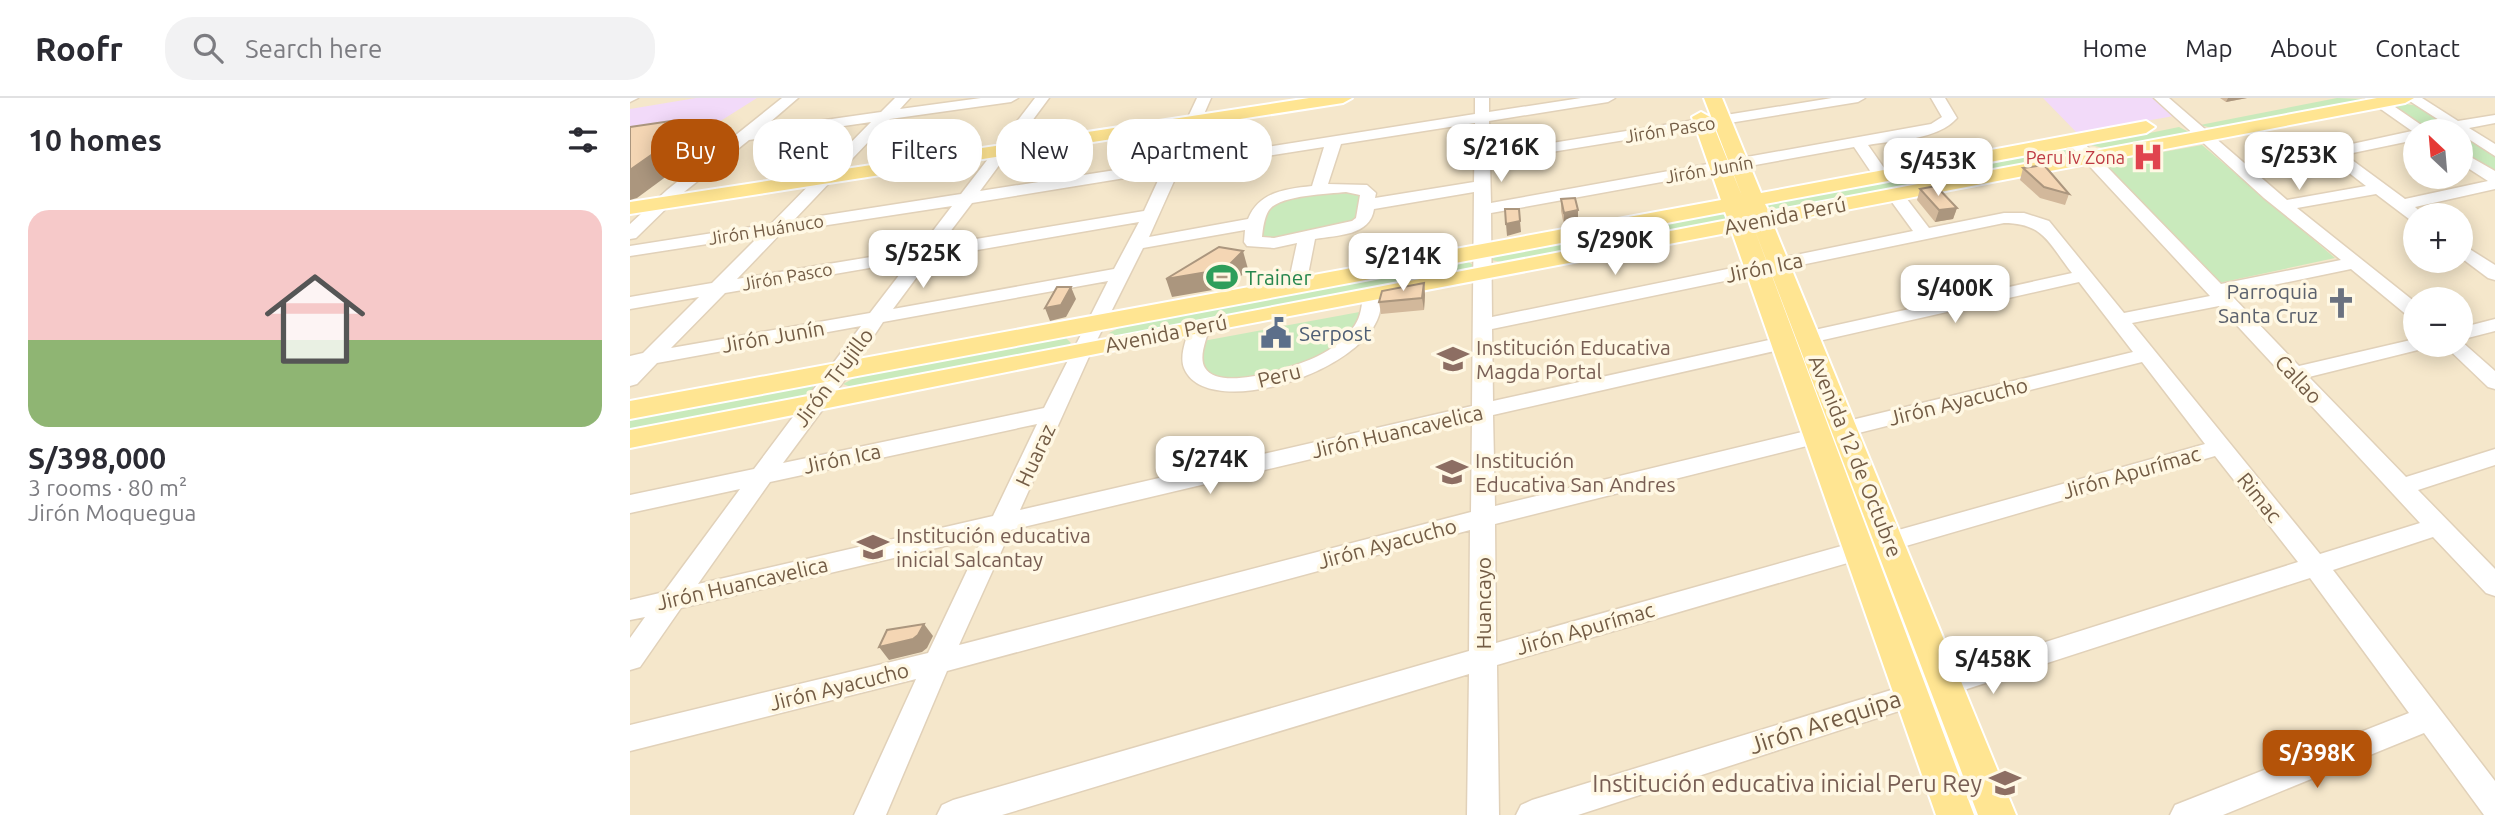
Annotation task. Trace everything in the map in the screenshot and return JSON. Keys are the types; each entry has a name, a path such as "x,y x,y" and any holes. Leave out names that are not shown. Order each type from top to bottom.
{"main road":[{"path":"1093,129 1198,110 1289,98"},
{"path":"1198,110 1343,98"},
{"name":"Avenida 12 de Octubre","path":"1694,98 1712,122 1830,434 1858,550 1955,815"},
{"name":"Avenida 12 de Octubre","path":"1712,122 1713,98"},
{"path":"2281,103 2307,98"},
{"name":"Avenida Perú","path":"1747,211 1894,194 2204,136 2375,100 2405,98"},
{"name":"Avenida Perú","path":"630,410 1297,285 1482,262 1747,211 1881,175 2215,115"},
{"path":"853,170 996,147"},
{"path":"630,208 669,198 773,182"},
{"path":"630,200 669,198"},
{"name":"Avenida Perú","path":"630,439 1373,294 1482,262"},
{"name":"Avenida 12 de Octubre","path":"1830,434 1890,540 1997,815"}],"street":[{"path":"630,234 742,136 791,98"},
{"path":"853,150 903,98"},
{"path":"742,136 1011,98"},
{"name":"Jirón Trujillo","path":"1025,119 1042,98"},
{"name":"Huancayo","path":"1482,98 1483,815"},
{"name":"Jirón Huánuco","path":"1272,151 1608,98"},
{"name":"Jirón Pasco","path":"1482,159 1858,98"},
{"path":"1936,128 1950,118 1939,98"},
{"path":"2161,98 2284,205 2403,302"},
{"path":"2412,98 2445,119"},
{"path":"2375,100 2404,119"},
{"path":"2473,123 2495,119"},
{"name":"Jirón Junín","path":"1482,210 1936,128"},
{"path":"2473,136 2495,150"},
{"path":"2403,138 2343,150 2341,159 2403,205"},
{"name":"Callao","path":"2073,140 2495,586"},
{"path":"1318,191 1334,141"},
{"path":"1858,142 1881,175"},
{"name":"Jirón Trujillo","path":"630,659 814,403 842,369 877,317 996,157"},
{"path":"2473,164 2495,178"},
{"name":"Jirón Huánuco","path":"630,251 1107,176"},
{"path":"630,379 640,361 719,288 822,182"},
{"name":"Huaraz","path":"870,815 937,662 1082,350 1166,182"},
{"path":"2432,203 2495,184"},
{"path":"1366,205 1482,186"},
{"path":"1346,187 1363,189 1368,193 1366,205 1364,219 1358,225 1307,237 1257,243 1251,240 1263,207 1268,202 1346,187"},
{"path":"2284,205 2380,188"},
{"path":"1894,194 1924,234"},
{"name":"Jirón Pasco","path":"630,303 1151,215"},
{"name":"Jirón Ica","path":"1482,325 2004,218"},
{"name":"Rimac","path":"2004,218 2024,218 2043,225 2316,567 2495,805"},
{"path":"1137,244 1257,223"},
{"path":"1297,285 1307,237"},
{"path":"2473,256 2491,267"},
{"path":"2119,320 2356,263"},
{"name":"Jirón Junín","path":"640,361 1122,273"},
{"name":"Jirón Huancavelica","path":"630,610 1482,411 2083,276"},
{"name":"Peru","path":"1200,326 1193,359 1199,375 1206,381 1220,384 1262,381 1319,364 1348,345 1365,326 1373,294"},
{"path":"2473,331 2495,325"},
{"path":"2294,374 2403,348"},
{"name":"Jirón Ayacucho","path":"630,738 937,662 1483,518 2146,355"},
{"path":"2467,357 2495,382"},
{"name":"Jirón Ica","path":"630,504 1054,412"},
{"name":"Jirón Apurímac","path":"953,815 1483,658 2220,447"},
{"path":"2401,487 2495,457"},
{"name":"Jirón Arequipa","path":"1532,815 2438,526"},
{"path":"2186,815 2429,718"}],"shaded area":[{"path":"630,98 2495,98 2495,815 630,815"},
{"path":"696,98 757,98 724,119 651,119 651,141 630,149 630,109"},
{"path":"2043,98 2153,98 2174,116 2077,133"}],"green space":[{"path":"2337,98 2364,99 2212,128 2200,125"},
{"path":"2392,104 2419,106 2440,119 2408,119 2392,109"},
{"path":"2179,127 2189,132 2103,148 2091,145"},
{"path":"2473,139 2495,153 2495,175 2473,161"},
{"path":"2202,145 2335,258 2219,283 2102,163"},
{"path":"2069,148 2079,153 1777,209 1766,207 1772,202"},
{"path":"1360,191 1356,220 1265,240 1259,239 1271,206 1277,201"},
{"path":"1722,214 1729,217 1727,222 1502,262 1491,260 1499,254"},
{"path":"1467,261 1473,265 1469,270 1120,337 1109,333 1121,327"},
{"path":"1365,311 1360,326 1318,363 1244,382 1206,374 1198,360 1203,341"},
{"path":"1066,338 1071,343 1063,349 854,388 843,384 858,376"},
{"path":"812,384 815,390 807,397 630,431 630,419"}],"building":[{"path":"651,124 651,155 630,170 630,127"},
{"path":"2044,165 2069,194 2044,187 2023,168"},
{"path":"1936,186 1957,208 1939,210 1920,189"},
{"path":"1575,198 1578,210 1564,213 1561,199"},
{"path":"1505,209 1519,209 1520,221 1506,224"},
{"path":"1219,247 1243,251 1225,269 1166,279"},
{"path":"1424,283 1422,298 1379,302 1382,291"},
{"path":"1057,287 1071,287 1061,305 1045,308"},
{"path":"924,624 913,639 879,647 887,630"}],"place":[{"name":"Peru Iv Zona","path":"2148,157"},
{"name":"Trainer","path":"1222,277"},
{"name":"Parroquia Santa Cruz","path":"2341,303"},
{"name":"Serpost","path":"1276,333"},
{"name":"Institución Educativa Magda Portal","path":"1453,359"},
{"name":"Institución Educativa San Andres","path":"1452,472"},
{"name":"Institución educativa inicial Salcantay","path":"873,547"},
{"name":"Institución educativa inicial Peru Rey","path":"2005,783"}]}
